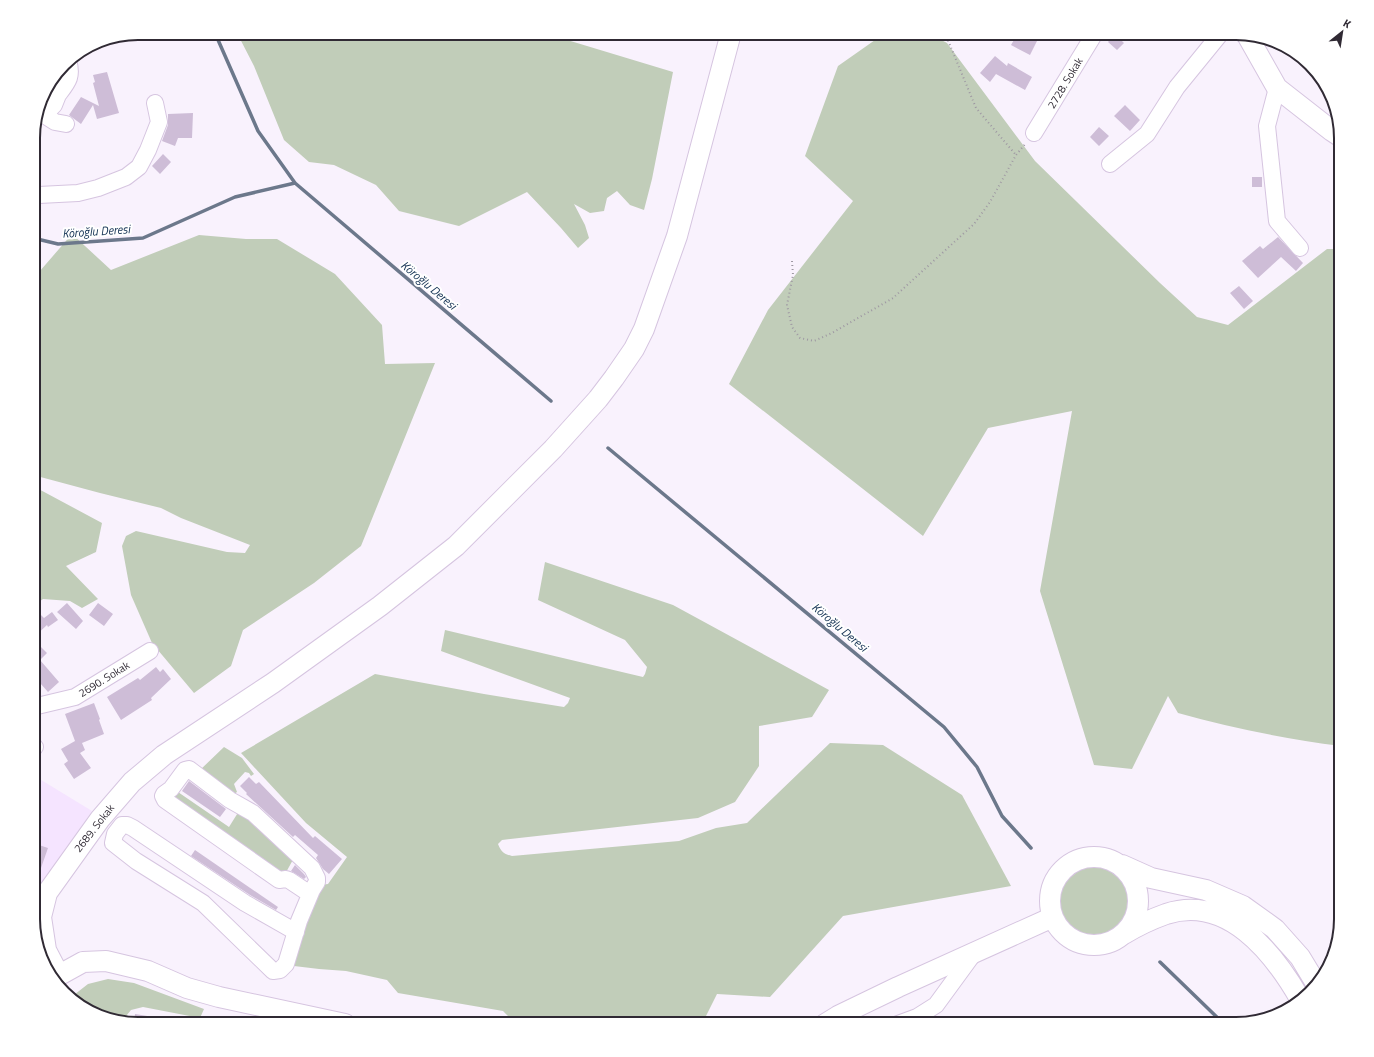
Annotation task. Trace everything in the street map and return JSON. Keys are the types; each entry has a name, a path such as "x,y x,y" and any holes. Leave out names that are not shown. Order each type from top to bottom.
{"main road":[{"name":"2689. Sokak","path":"55,972 46,950 41,917 47,893 103,815 132,782 164,755 286,674 380,606 456,546 553,450 598,399 614,378 634,349 644,329 677,236 729,40"},
{"path":"1252,41 1277,88 1334,130"},
{"path":"1298,996 1276,962 1254,937 1228,919 1206,911 1189,910 1167,914 1112,941 1098,945 1084,944 1071,939 1060,930 1053,917 1050,903 1051,889 1057,876 1067,866 1080,859 1095,857 1110,860 1151,878 1206,890 1243,906 1274,929 1300,957 1314,979"},
{"path":"1110,860 1123,868 1132,879 1137,893 1138,908 1133,922 1124,934"},
{"path":"836,1017 898,987 1053,917"},
{"path":"58,976 83,962 106,961 148,971 187,988 219,997 312,1017"}],"street":[{"name":"2728. Sokak","path":"1034,133 1091,40"},
{"path":"1110,164 1147,134 1177,87 1215,40"},
{"path":"43,114 54,105 55,88 69,81 70,68"},
{"path":"1277,88 1267,126 1276,221 1300,248"},
{"path":"40,195 78,192 98,188 126,177 139,167 148,150 158,122 156,103"},
{"path":"42,117 55,122 66,124"},
{"name":"2690. Sokak","path":"40,705 75,697 150,651"},
{"path":"296,932 245,903 133,828 127,825 122,826 115,834 113,843 136,861 203,903 272,971 280,970 286,964 296,932 316,882 317,878 312,868 253,812 230,800 189,769 185,770 171,789 164,794 163,796 165,800 279,880 289,880 310,894"},
{"path":"103,815 118,829"},
{"path":"917,1017 936,1005 974,953"}],"path":[{"path":"948,40 976,108 1016,155"},
{"path":"792,261 793,275 787,305 792,326 800,338 814,341 832,333 893,298 974,224 990,202 1016,155 1034,133"}],"shaded area":[{"path":"40,779 92,811 40,885"}],"green space":[{"path":"241,40 567,40 673,72 652,179 644,210 630,205 617,191 607,198 604,211 590,213 574,204 585,225 589,238 578,248 527,192 459,226 399,211 376,185 334,165 309,162 284,140 254,66"},
{"path":"875,40 941,40 947,43 1035,161 1197,317 1228,325 1327,249 1334,249 1334,745 1218,724 1178,713 1168,696 1132,769 1094,765 1040,591 1072,411 988,428 923,536 729,384 768,310 853,201 805,156 838,66"},
{"path":"72,234 111,270 199,235 246,239 277,239 335,274 382,325 385,364 435,363 361,546 314,583 243,630 231,666 194,693 152,643 131,595 122,546 126,536 136,531 227,552 245,553 250,545 181,518 161,508 40,477 40,271"},
{"path":"40,490 102,523 96,552 66,566 98,599 82,608 70,601 43,599 40,601"},
{"path":"545,562 673,605 829,690 812,717 759,726 759,766 735,802 698,818 502,840 498,844 503,852 512,856 679,841 716,828 747,823 830,743 883,745 962,795 1011,886 843,916 770,997 717,994 706,1017 509,1017 503,1011 398,993 387,980 346,971 294,966 306,924 320,885 328,884 347,857 306,823 241,753 375,674 564,707 568,703 570,698 441,651 445,630 643,677 647,667 625,640 538,600"},
{"path":"224,747 242,758 254,774 251,776 249,773 245,772 234,784 237,792 231,796 199,771"},
{"path":"175,790 229,827 239,811 295,856 284,876 168,800"},
{"path":"1094,864 1114,870 1124,880 1130,900 1124,920 1114,930 1094,936 1074,930 1064,920 1058,900 1064,880 1074,870"},
{"path":"108,979 134,983 204,1009 200,1017 143,1007 131,1010 126,1016 112,1014 94,1007 75,994 88,984"}],"building":[{"path":"1014,40 1038,40 1030,55 1011,45"},
{"path":"1110,40 1121,40 1124,43 1117,50 1108,42"},
{"path":"995,56 1007,66 1008,63 1032,77 1025,90 996,74 990,82 980,73"},
{"path":"107,72 119,113 97,119 93,105 81,124 69,115 81,97 99,106 93,83 95,82 93,75"},
{"path":"1125,105 1140,120 1130,131 1114,116"},
{"path":"193,113 192,138 178,138 175,146 162,141 168,125 168,114"},
{"path":"1099,127 1109,136 1099,146 1090,137"},
{"path":"163,154 171,162 160,174 152,166"},
{"path":"1252,177 1262,177 1262,187 1252,187"},
{"path":"1278,237 1303,263 1296,271 1281,257 1258,278 1242,261 1260,246 1263,249"},
{"path":"1239,286 1253,301 1244,309 1230,293"},
{"path":"67,603 83,621 76,629 57,612"},
{"path":"98,603 113,614 104,626 89,615"},
{"path":"52,612 58,620 48,627 47,625 40,632 40,614 44,618"},
{"path":"40,646 47,653 40,660"},
{"path":"40,660 59,682 48,692 40,683"},
{"path":"156,667 160,672 163,669 171,679 151,698 152,700 121,720 107,697 138,678 140,680"},
{"path":"94,703 104,734 82,743 85,750 80,753 91,768 74,779 64,764 68,761 61,749 75,741 65,714"},
{"path":"249,777 256,784 259,782 313,838 315,836 342,859 329,874 323,869 316,858 318,855 295,835 293,837 246,794 247,793 240,786"},
{"path":"189,781 226,809 220,817 182,791"},
{"path":"40,845 48,848 40,868"},
{"path":"195,850 278,907 276,910 250,895 191,856"},
{"path":"295,865 306,877 304,879 291,871"},
{"path":"135,1014 154,1017 138,1017 135,1017"}],"waterway":[{"name":"Köroğlu Deresi","path":"218,40 258,131 295,183 551,401"},
{"name":"Köroğlu Deresi","path":"40,240 58,244 143,238 235,197 295,183"},
{"name":"Köroğlu Deresi","path":"608,448 944,727 977,767 1002,816 1031,848"},
{"name":"Köroğlu Deresi","path":"1160,962 1217,1017"}]}
